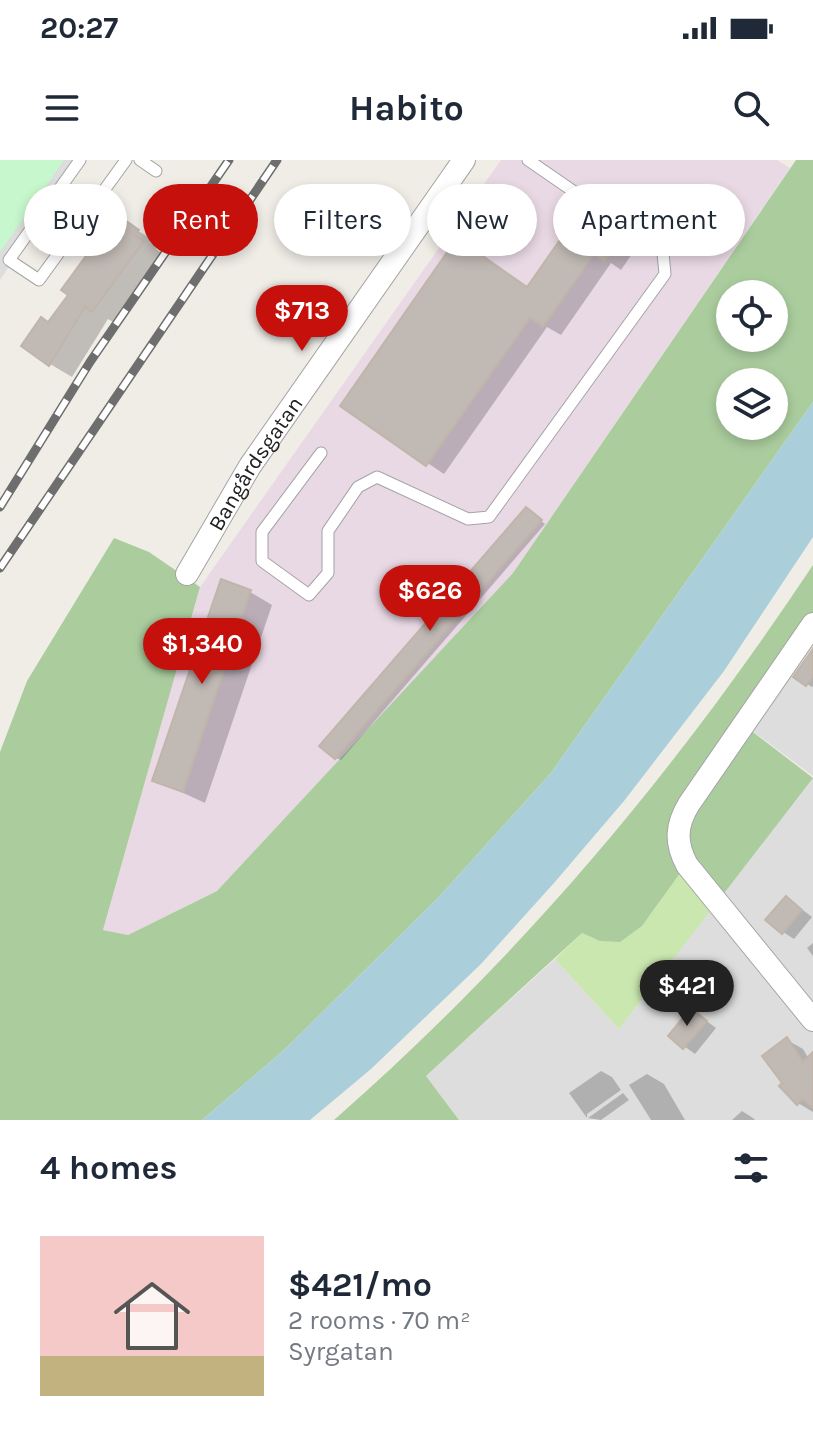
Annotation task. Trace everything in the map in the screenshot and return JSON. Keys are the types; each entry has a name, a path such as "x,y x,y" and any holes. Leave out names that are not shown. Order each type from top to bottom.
{"street":[{"name":"Bangårdsgatan","path":"187,574 250,466 464,160"},
{"path":"813,624 689,804 682,816 677,840 687,865 813,1020"}],"lane":[{"path":"80,160 9,260 39,280 126,160"},
{"path":"140,160 156,171"},
{"path":"321,453 262,532 262,561 309,595 328,573 328,531 358,487 377,477 468,519 489,517 665,274 663,253 528,160"}],"shaded area":[{"path":"0,160 80,160 64,184 24,184 24,244 0,280"},
{"path":"501,160 777,160 790,168 745,234 745,184 553,184 553,256 730,256 513,573 217,891 128,935 103,930 200,587 433,256 537,256 537,184 484,184"},
{"path":"813,633 813,776 750,729"},
{"path":"813,778 813,1120 459,1120 426,1076 555,959 619,1029"}],"green space":[{"path":"0,160 64,160 47,184 24,184 24,218 0,252"},
{"path":"796,160 813,160 813,402 788,437 788,368 716,368 716,440 786,440 551,773 438,898 283,1051 202,1120 0,1120 0,752 27,681 114,538 149,552 200,587 103,930 128,935 217,891 513,573 730,256 745,256 745,234"},
{"path":"813,565 813,613 680,807 683,869 642,926 620,942 600,941 582,933 426,1076 459,1120 334,1120 469,992 592,859 706,717"},
{"path":"749,729 813,778 722,896 683,840 684,822"},
{"path":"683,869 715,905 619,1029 555,959 582,933 601,940 617,940 630,934 642,925"}],"water":[{"path":"813,402 813,537 724,671 624,801 554,883 481,964 371,1069 310,1120 202,1120 283,1051 438,898 551,773"}],"building":[{"path":"127,221 139,230 135,235 143,242 92,312 85,307 49,366 21,346 41,317 48,322 68,295 61,290 86,256 127,256"},
{"path":"553,250 553,256 593,256 543,327 530,318 426,466 340,406 444,256 483,256 527,287"},
{"path":"526,507 542,520 335,759 319,746"},
{"path":"221,579 251,590 183,792 152,781"},
{"path":"813,649 813,676 806,686 793,677"},
{"path":"786,896 802,910 782,934 765,920"},
{"path":"691,1008 707,1021 683,1049 668,1036"},
{"path":"787,1037 803,1062 813,1052 813,1108 803,1099 797,1105 779,1086 782,1083 762,1056"}],"railway":[{"path":"0,507 90,362 229,160"},
{"path":"0,568 277,160"}]}
